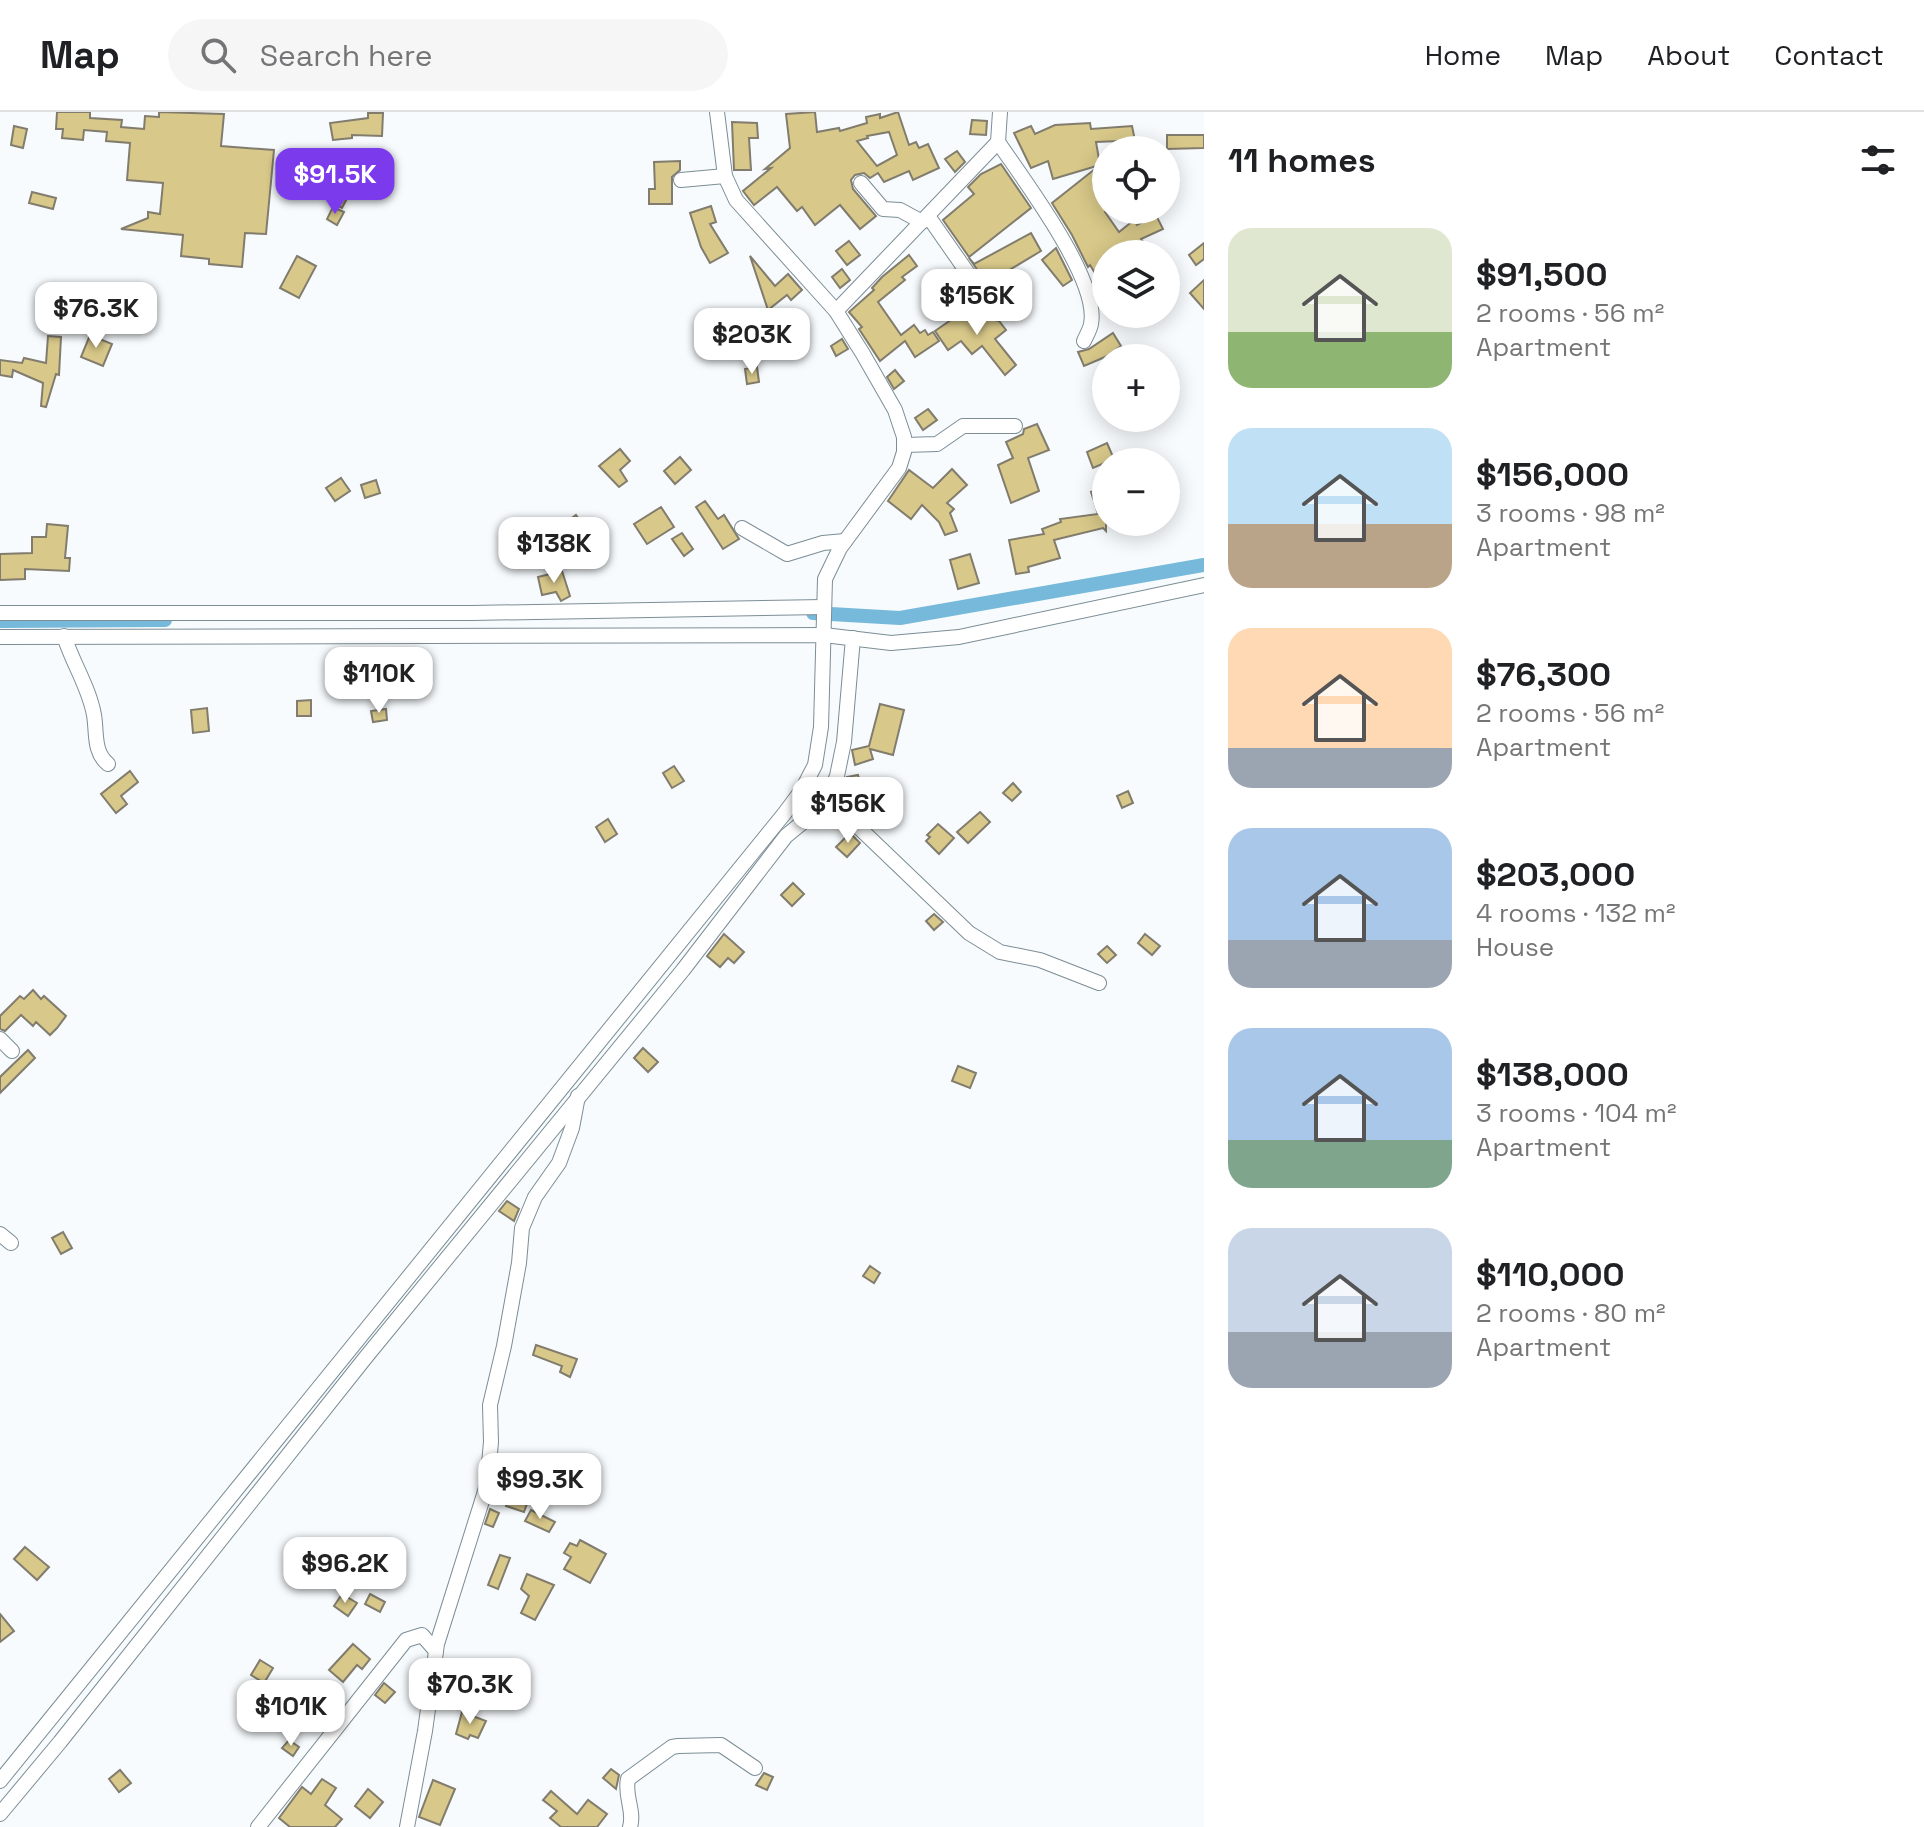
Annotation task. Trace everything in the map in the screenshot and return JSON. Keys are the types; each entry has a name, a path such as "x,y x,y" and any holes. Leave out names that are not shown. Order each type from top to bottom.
{"street":[{"path":"0,1781 802,790 815,765 821,727 825,579 845,541 899,468 905,445 895,410 836,311 736,200 725,176 717,112"},
{"path":"1000,112 998,142 1065,240 1088,295 1091,324 1084,341"},
{"path":"836,311 998,142"},
{"path":"681,180 725,176"},
{"path":"861,183 883,209 900,210 925,219 995,312"},
{"path":"905,445 937,444 963,426 1015,426"},
{"path":"742,528 787,554 823,543 845,541"},
{"path":"0,613 458,613 824,622 853,638 891,643 959,637 1204,585"},
{"path":"0,637 824,622"},
{"path":"64,636 90,696 97,746 102,759 108,764"},
{"path":"0,1814 255,1494 683,970 786,836 825,804 837,776 844,742 853,638"},
{"path":"828,798 969,933 1000,952 1040,960 1099,983"},
{"path":"0,1039 12,1051"},
{"path":"407,1827 436,1651 487,1485 490,1405 504,1346 522,1228 535,1197 559,1163 572,1128 578,1096"},
{"path":"258,1827 406,1640 422,1635 436,1651"},
{"path":"630,1827 628,1779 672,1747 721,1745 755,1768"}],"building":[{"path":"57,112 90,112 90,118 122,120 121,127 144,129 145,116 159,117 159,112 224,114 221,146 274,150 266,234 245,233 242,267 209,264 209,259 181,256 183,235 121,229 148,218 148,212 160,214 163,183 127,180 130,143 106,141 107,132 84,130 83,140 62,138 63,129 56,129"},
{"path":"815,112 817,132 839,128 840,131 867,123 866,117 880,114 880,118 898,112 909,145 916,142 919,148 928,144 939,168 913,180 909,171 884,182 878,173 870,178 864,173 855,175 851,180 853,189 876,216 860,229 840,205 815,225 802,207 797,211 777,187 754,205 743,191 790,148 786,114","holes":["889,132 897,155 877,166 857,141"]},
{"path":"368,113 383,113 382,136 352,135 352,138 333,140 330,123 368,118"},
{"path":"972,120 987,121 986,135 970,134"},
{"path":"732,122 757,123 758,138 749,138 751,170 734,170"},
{"path":"1090,123 1091,129 1132,126 1134,136 1092,136 1092,167 1053,179 1048,161 1031,168 1014,133 1031,126 1035,134 1055,125"},
{"path":"14,126 27,129 23,148 11,145"},
{"path":"1204,135 1204,148 1180,149 1180,136 1167,136"},
{"path":"957,151 965,162 955,172 945,159"},
{"path":"680,161 680,170 672,177 672,204 649,204 649,189 655,189 654,162"},
{"path":"1001,164 1031,208 969,257 943,220 974,194 968,187 981,174"},
{"path":"1092,171 1092,224 1113,224 1119,232 1129,224 1160,224 1163,229 1142,240 1092,240 1092,268 1090,265 1088,267 1052,203"},
{"path":"343,177 355,183 342,208 329,201"},
{"path":"32,192 56,198 53,209 29,203"},
{"path":"711,206 716,222 710,224 728,253 710,263 701,247 690,213"},
{"path":"333,207 344,212 337,225 327,219"},
{"path":"1031,233 1041,251 1011,269 1013,271 991,289 969,258 974,264"},
{"path":"849,241 860,255 847,265 836,251"},
{"path":"1204,243 1204,259 1196,265 1189,255"},
{"path":"1056,248 1072,280 1063,286 1042,260"},
{"path":"909,255 917,266 878,302 901,335 914,325 920,333 925,330 928,335 933,332 939,341 915,357 905,341 880,361 859,329 862,327 849,312 874,290 872,288 882,277"},
{"path":"297,256 316,266 299,298 280,288"},
{"path":"750,256 775,286 788,274 802,290 791,300 787,295 768,310"},
{"path":"842,269 850,280 840,288 832,277"},
{"path":"954,270 964,286 949,298 939,286"},
{"path":"1204,280 1204,309 1190,293"},
{"path":"979,306 987,318 999,321 1006,330 995,339 1016,365 1005,375 982,346 972,354 961,341 948,350 935,331 958,315 962,320"},
{"path":"796,324 800,335 780,343 776,332"},
{"path":"1113,333 1120,344 1096,344"},
{"path":"90,335 112,344 103,366 81,357"},
{"path":"48,336 61,337 59,375 56,374 46,407 41,406 43,383 13,370 12,377 0,375 0,360 22,363 24,358 46,363"},
{"path":"842,339 848,349 836,356 831,346"},
{"path":"1092,347 1092,363 1084,366 1078,352"},
{"path":"757,367 759,382 747,384 745,369"},
{"path":"895,370 904,381 894,389 887,377"},
{"path":"928,409 937,420 923,430 915,418"},
{"path":"1037,424 1049,450 1028,458 1039,491 1011,503 998,465 1013,458 1006,442"},
{"path":"620,449 630,461 620,470 627,481 619,487 599,466"},
{"path":"680,457 691,470 675,484 664,471"},
{"path":"952,469 967,485 947,503 954,509 950,513 957,531 945,535 939,522 922,505 911,519 888,501 909,470 933,488"},
{"path":"341,478 350,491 335,501 326,488"},
{"path":"376,480 380,493 365,498 361,485"},
{"path":"705,501 718,519 724,515 739,539 723,549 696,507"},
{"path":"661,507 674,527 647,544 634,524"},
{"path":"576,515 588,531 574,542 562,525"},
{"path":"1092,515 1092,531 1054,540 1060,558 1028,567 1029,572 1016,574 1009,540 1044,534 1042,529 1061,522 1060,519"},
{"path":"47,524 68,526 65,558 70,558 69,571 25,569 25,579 0,580 0,554 32,553 32,537 46,537"},
{"path":"682,533 693,549 684,556 672,539"},
{"path":"970,554 979,583 958,589 950,560"},
{"path":"562,571 570,596 561,601 556,592 542,595 538,577"},
{"path":"311,700 311,716 297,716 297,701"},
{"path":"880,704 904,710 893,755 870,749 873,759 855,765 852,750 869,746"},
{"path":"207,708 209,731 193,733 191,710"},
{"path":"386,709 387,720 373,722 371,711"},
{"path":"674,766 684,781 672,788 663,773"},
{"path":"130,771 138,782 121,796 127,804 116,813 101,794"},
{"path":"858,775 862,790 850,793 847,777"},
{"path":"1013,783 1021,792 1012,801 1003,793"},
{"path":"1128,791 1133,803 1122,808 1117,796"},
{"path":"980,812 990,822 968,843 957,832"},
{"path":"608,819 617,834 605,842 596,827"},
{"path":"938,824 954,838 939,854 926,841 930,837 927,835"},
{"path":"850,833 860,843 847,857 836,847"},
{"path":"793,883 804,894 792,906 781,895"},
{"path":"934,914 943,922 934,930 926,921"},
{"path":"724,934 744,952 734,963 728,958 720,967 707,956"},
{"path":"1145,934 1160,946 1152,955 1138,943"},
{"path":"1107,946 1116,955 1107,963 1098,954"},
{"path":"33,990 66,1016 57,1028 50,1035 36,1022 33,1026 21,1015 5,1031 0,1029 0,1016 20,996 24,999"},
{"path":"643,1048 658,1062 648,1072 634,1058"},
{"path":"28,1050 35,1058 0,1093 0,1077"},
{"path":"958,1066 976,1073 970,1088 952,1081"},
{"path":"507,1201 519,1209 514,1221 499,1211"},
{"path":"63,1232 72,1248 61,1254 52,1238"},
{"path":"870,1266 880,1273 874,1283 863,1276"},
{"path":"536,1345 577,1359 570,1377 560,1372 562,1366 533,1355"},
{"path":"498,1474 533,1487 524,1512 506,1506 512,1490 498,1479"},
{"path":"490,1509 499,1513 493,1527 485,1524"},
{"path":"531,1510 555,1522 549,1532 525,1521"},
{"path":"580,1540 606,1554 590,1583 564,1569 571,1557 564,1553 570,1543 577,1546"},
{"path":"25,1547 49,1567 37,1580 14,1559"},
{"path":"500,1555 510,1558 498,1589 488,1585"},
{"path":"527,1574 554,1585 535,1620 521,1613 529,1596 521,1589"},
{"path":"342,1594 357,1603 348,1616 334,1606"},
{"path":"370,1594 385,1602 380,1612 365,1604"},
{"path":"0,1614 14,1631 0,1642"},
{"path":"353,1644 370,1659 362,1669 357,1665 343,1682 329,1670"},
{"path":"260,1660 273,1668 264,1683 251,1675"},
{"path":"384,1683 395,1692 385,1703 375,1695"},
{"path":"462,1712 486,1721 478,1738 470,1735 468,1739 456,1734"},
{"path":"289,1740 299,1747 293,1756 282,1748"},
{"path":"611,1769 619,1775 616,1789 603,1778"},
{"path":"120,1770 131,1783 119,1792 109,1779"},
{"path":"764,1773 773,1777 767,1790 756,1785"},
{"path":"322,1779 336,1788 325,1805 342,1819 335,1827 290,1827 279,1818 302,1787 311,1794"},
{"path":"433,1780 455,1789 440,1825 419,1817"},
{"path":"368,1789 383,1802 370,1818 355,1806"},
{"path":"551,1791 577,1814 588,1800 607,1814 597,1827 561,1827 550,1818 557,1811 543,1800"}],"waterway":[{"path":"813,613 900,618 1204,565"},
{"path":"0,621 165,620"}]}
